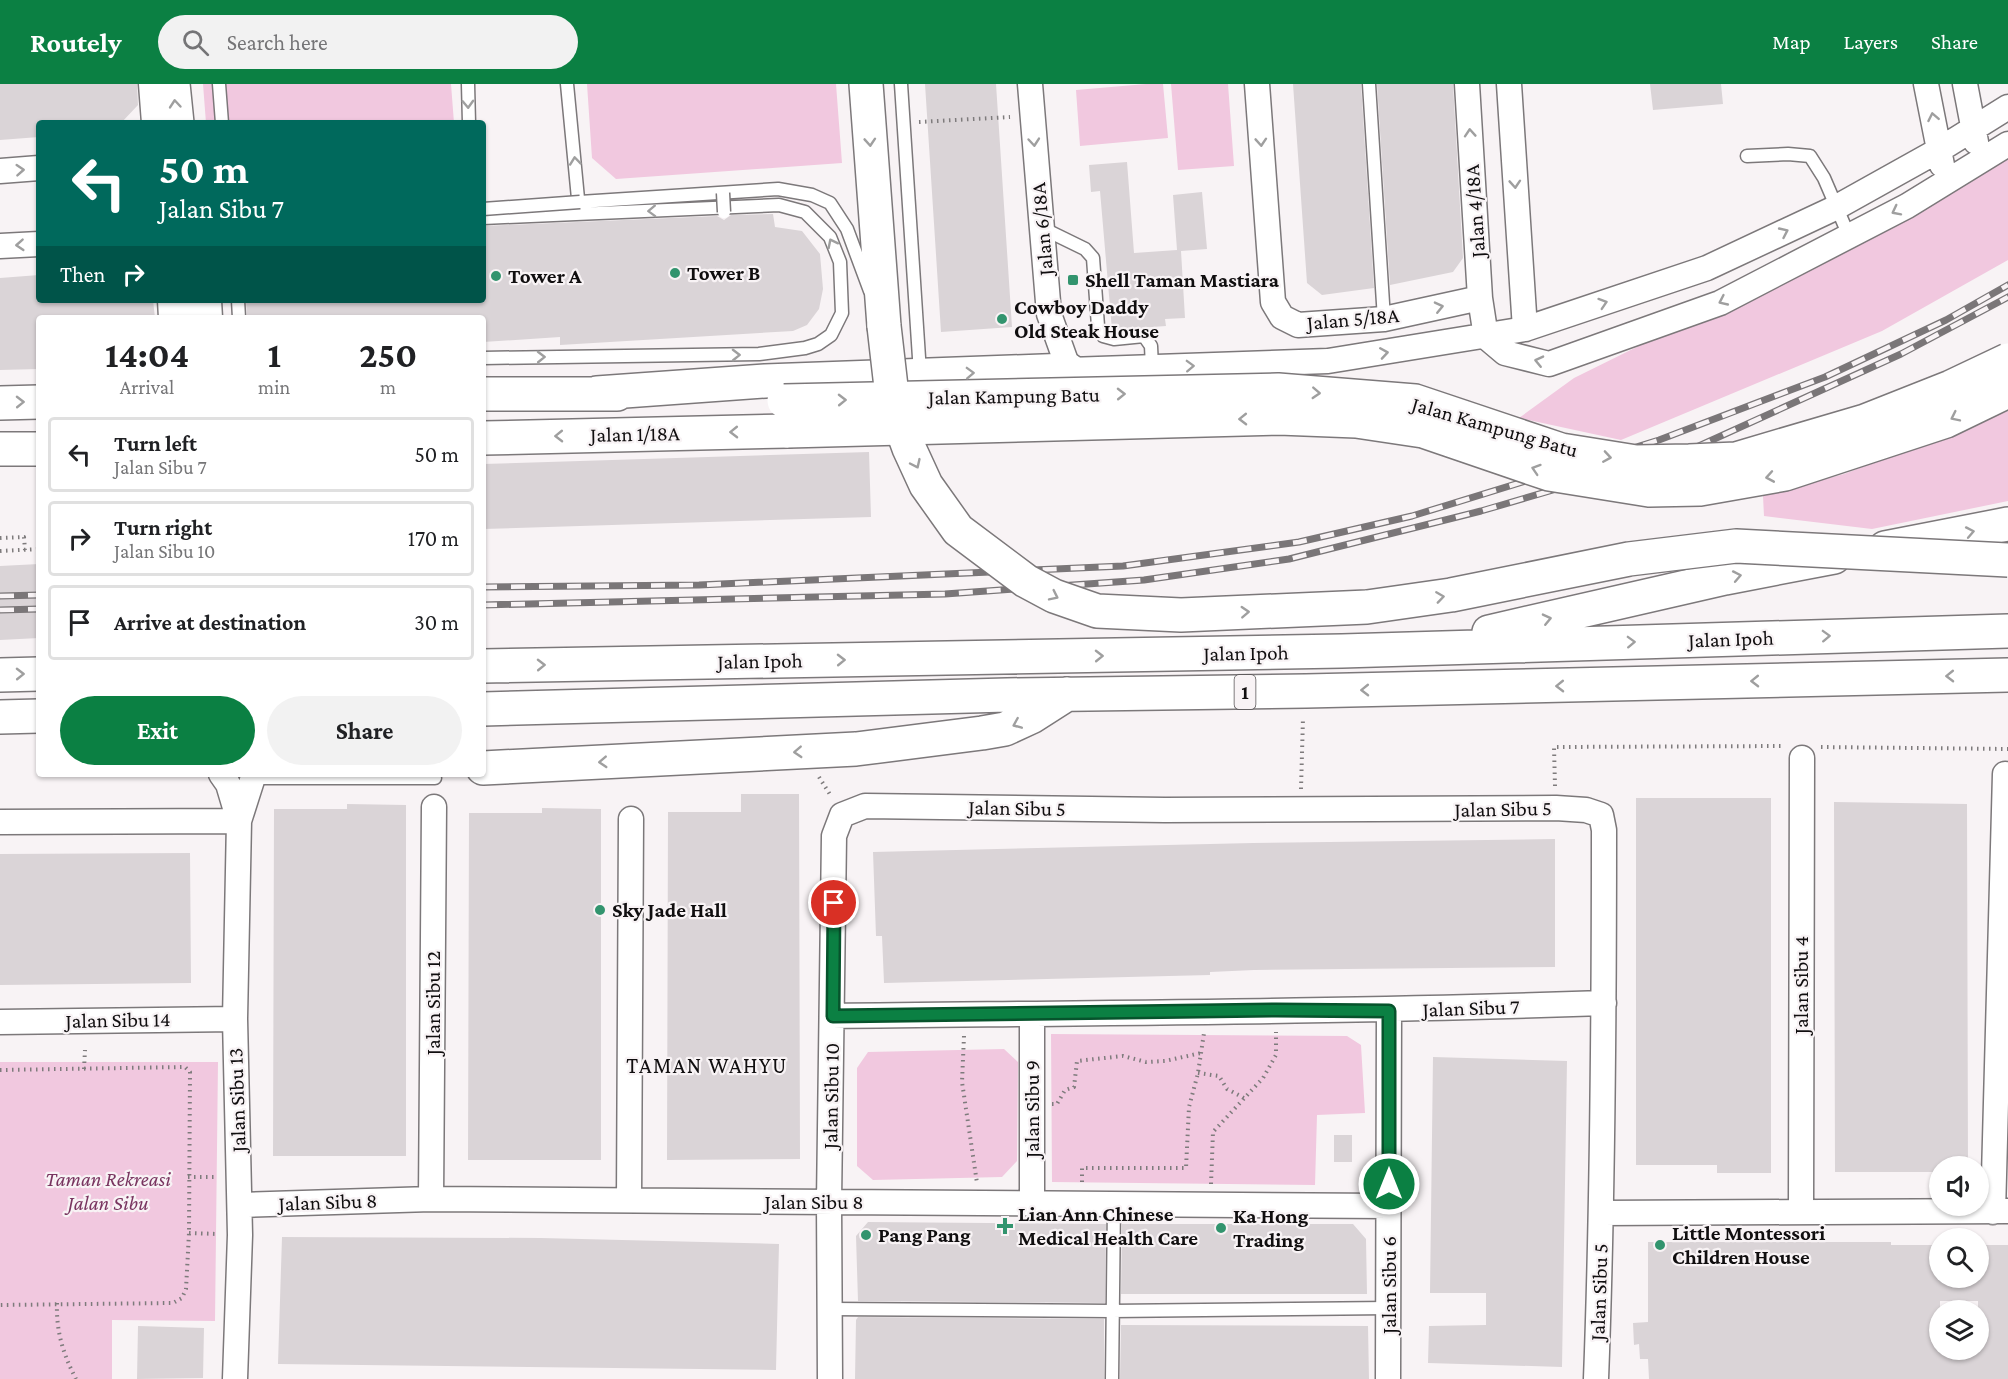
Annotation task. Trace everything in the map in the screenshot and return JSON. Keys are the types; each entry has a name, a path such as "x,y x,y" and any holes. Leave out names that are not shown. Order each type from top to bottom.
{"main road":[{"path":"174,84 177,120"},
{"path":"866,84 884,326 891,387 897,415 909,448 926,485 958,530 1026,581 1054,596 1097,611 1181,615 1367,607 1451,595 1629,560 1736,546 2008,560"},
{"name":"Jalan Kampung Batu","path":"774,392 1278,390 1359,395 1415,401 1561,450 1636,462 1689,461 1736,459 1865,421 2008,360"},
{"path":"774,392 920,374 1069,370"},
{"name":"Jalan Kampung Batu","path":"774,392 1356,421 1423,431 1549,474 1649,490 1700,489 1785,474 1946,421 2008,391"},
{"name":"Jalan 1/18A","path":"486,394 774,392"},
{"name":"Jalan 1/18A","path":"486,438 774,392"},
{"path":"0,403 36,402"},
{"path":"0,449 36,448"},
{"path":"1408,650 1725,578 2008,524"},
{"name":"Jalan Ipoh","path":"486,666 1408,650 2008,632"},
{"path":"0,675 36,674"},
{"name":"Jalan Ipoh","path":"486,709 1067,694 1318,691 2008,675"},
{"path":"486,768 856,749 1005,729 1031,717 1067,694"},
{"path":"0,717 36,716"}],"street":[{"path":"151,84 154,120"},
{"name":"Jalan 6/18A","path":"1030,84 1049,314 1069,370"},
{"name":"Jalan 5/18A","path":"1257,84 1273,302 1282,317 1298,325 1384,319 1480,298"},
{"name":"Jalan 4/18A","path":"1467,84 1480,298 1486,337"},
{"name":"Jalan 4/18A","path":"1509,84 1525,329"},
{"path":"1926,84 1946,182"},
{"path":"1965,84 1979,162"},
{"path":"1069,370 1328,361 1525,329 1707,268 1835,208 1939,150 2008,107"},
{"path":"1486,337 1505,353 1549,364 1720,303 1849,236 1946,182 2008,144"},
{"path":"0,171 36,168"},
{"path":"0,246 36,244"},
{"path":"486,715 560,708"},
{"path":"0,726 36,728"},
{"name":"Jalan Sibu 4","path":"1801,1212 1802,750"},
{"path":"1602,1213 2000,1211 2005,774"},
{"name":"Jalan Sibu 13","path":"223,777 228,784 239,821"},
{"name":"Jalan Sibu 13","path":"235,1379 240,1235 235,1018 239,821 253,777"},
{"name":"Jalan Sibu 5","path":"842,815 865,806 1300,810 1556,808 1586,810 1601,815 1604,830 1604,1003 1602,1213 1596,1379"},
{"name":"Jalan Sibu 12","path":"431,1199 434,807"},
{"name":"Jalan Sibu 10","path":"830,1379 829,1202 834,836 842,815"},
{"path":"630,1200 632,819"},
{"path":"0,822 239,821"},
{"name":"Jalan Sibu 7","path":"833,1016 1276,1010 1389,1011 1604,1003"},
{"name":"Jalan Sibu 6","path":"1388,1379 1389,1011"},
{"name":"Jalan Sibu 9","path":"1032,1014 1032,1203"},
{"name":"Jalan Sibu 14","path":"0,1022 235,1018"},
{"name":"Jalan Sibu 8","path":"240,1205 431,1199 1389,1206"}],"lane":[{"path":"219,84 222,120"},
{"path":"468,84 469,120"},
{"path":"567,84 580,217"},
{"path":"901,84 920,374"},
{"path":"1369,84 1384,319"},
{"path":"1747,156 1788,154 1810,156 1824,178 1849,236"},
{"path":"486,209 777,189 812,195 830,203 847,229 884,326"},
{"path":"723,193 724,212"},
{"path":"486,218 580,217 779,205 805,212 830,237 840,262 842,313 831,335 818,344 805,348 774,392 486,358"},
{"path":"1042,228 1085,249 1093,258 1098,326 1103,336 1114,339 1144,336 1151,346 1152,367"},
{"path":"344,777 435,778"},
{"path":"1112,1379 1114,1204"},
{"path":"830,1309 1112,1311 1389,1308"}],"path":[{"path":"903,122 1032,116"},
{"path":"0,538 24,537 25,550"},
{"path":"0,551 36,549"},
{"path":"1300,810 1303,718"},
{"path":"1556,808 1554,747 1802,750 2008,749"},
{"path":"1209,1203 1213,1131 1263,1078 1276,1055 1276,1010"},
{"path":"1082,1204 1082,1168 1186,1168 1189,1107 1198,1073 1209,1011"},
{"path":"966,1015 962,1083 979,1202"},
{"path":"84,1069 85,1050"},
{"path":"1032,1106 1057,1104 1065,1090 1074,1087 1077,1061 1124,1056 1146,1062 1165,1062 1201,1053"},
{"path":"0,1070 184,1067 190,1072 189,1233 186,1289 182,1298 173,1303 0,1305"},
{"path":"1198,1073 1219,1076 1227,1089 1244,1098"},
{"path":"189,1233 240,1235"},
{"path":"57,1303 56,1324 65,1359 76,1379"}],"green space":[{"path":"203,84 451,84 454,120 206,120"},
{"path":"587,84 836,84 842,163 616,179 592,158"},
{"path":"1163,84 1168,138 1080,146 1076,90"},
{"path":"1171,84 1228,84 1234,166 1178,170"},
{"path":"2008,155 2008,260 1882,331 1621,440 1519,418 1574,378 1928,203"},
{"path":"2008,411 2008,501 1872,529 1764,516 1763,496 1844,474"},
{"path":"1051,1034 1347,1036 1361,1045 1365,1113 1317,1115 1315,1185 1052,1182"},
{"path":"1004,1049 1018,1062 1017,1161 1002,1177 873,1180 857,1166 857,1068 868,1052"},
{"name":"Taman Rekreasi Jalan Sibu","path":"0,1062 218,1062 215,1321 112,1320 112,1379 0,1379"}],"building":[{"path":"0,84 137,84 138,105 124,120 36,120 36,137 0,140"},
{"path":"925,84 996,84 1012,327 941,332"},
{"path":"1293,84 1361,84 1374,288 1322,295 1307,283"},
{"path":"1377,84 1453,84 1463,258 1453,272 1390,285"},
{"path":"1650,84 1721,84 1723,104 1653,110"},
{"path":"1127,162 1134,253 1177,250 1173,195 1202,192 1207,249 1181,251 1185,318 1165,319 1166,326 1112,330 1100,191 1091,192 1089,165"},
{"path":"773,214 775,227 802,231 820,254 823,289 819,309 807,325 793,331 560,345 560,337 486,342 486,315 247,315 246,303 486,303 486,226 717,216 724,220 731,215"},
{"path":"36,275 36,303 153,303 155,315 36,315 36,369 0,370 0,278"},
{"path":"869,452 871,517 486,529 486,464"},
{"path":"36,564 36,638 0,640 0,566"},
{"path":"741,794 799,794 800,1159 667,1160 668,812 741,812"},
{"path":"1636,798 1771,798 1771,1173 1717,1173 1717,1165 1636,1165"},
{"path":"1834,802 1967,804 1968,1156 1929,1156 1929,1172 1835,1172"},
{"path":"347,804 406,805 406,1156 273,1156 274,809 347,809"},
{"path":"542,808 601,809 601,1160 468,1160 469,813 542,813"},
{"path":"1555,839 1555,967 1254,970 1210,972 1210,975 884,983 882,936 876,936 873,852"},
{"path":"190,853 191,983 0,985 0,854"},
{"path":"1433,1057 1567,1061 1562,1367 1428,1363 1429,1326 1486,1325 1486,1293 1430,1293"},
{"path":"1334,1135 1352,1135 1352,1162 1334,1162"},
{"path":"868,1222 1106,1224 1105,1303 858,1301 856,1236"},
{"path":"1122,1224 1353,1224 1366,1239 1367,1294 1121,1294"},
{"path":"282,1237 541,1238 779,1244 776,1370 278,1364"},
{"path":"1648,1242 1891,1242 1891,1245 1929,1245 1929,1288 1989,1288 1989,1245 2008,1245 2008,1379 1649,1379 1648,1359 1640,1359 1639,1344 1634,1345 1633,1323 1648,1322"},
{"path":"858,1317 1104,1319 1104,1379 855,1379 856,1320"},
{"path":"1121,1325 1368,1326 1369,1379 1120,1379"},
{"path":"138,1326 204,1328 203,1378 137,1379"}],"railway":[{"path":"486,587 699,585 1123,566 1299,542 1412,516 1659,440 1825,377 1946,320 2008,285"},
{"path":"486,605 945,594 1144,580 1289,559 1481,511 1690,450 1901,354 2008,297"},
{"path":"0,596 36,595"},
{"path":"0,610 36,609"}],"place":[{"name":"Tower B","path":"675,273"},
{"name":"Tower A","path":"496,276"},
{"name":"Shell Taman Mastiara","path":"1073,280"},
{"name":"Cowboy Daddy Old Steak House","path":"1002,319"},
{"name":"Sky Jade Hall","path":"600,910"},
{"name":"Lian Ann Chinese Medical Health Care","path":"1005,1226"},
{"name":"Ka Hong Trading","path":"1221,1228"},
{"name":"Pang Pang","path":"866,1235"},
{"name":"Little Montessori Children House","path":"1660,1245"}],"district":[{"name":"TAMAN WAHYU","path":"707,1065"}],"route":[{"path":"834,903 833,1016 1276,1010 1389,1011 1389,1184"}]}
